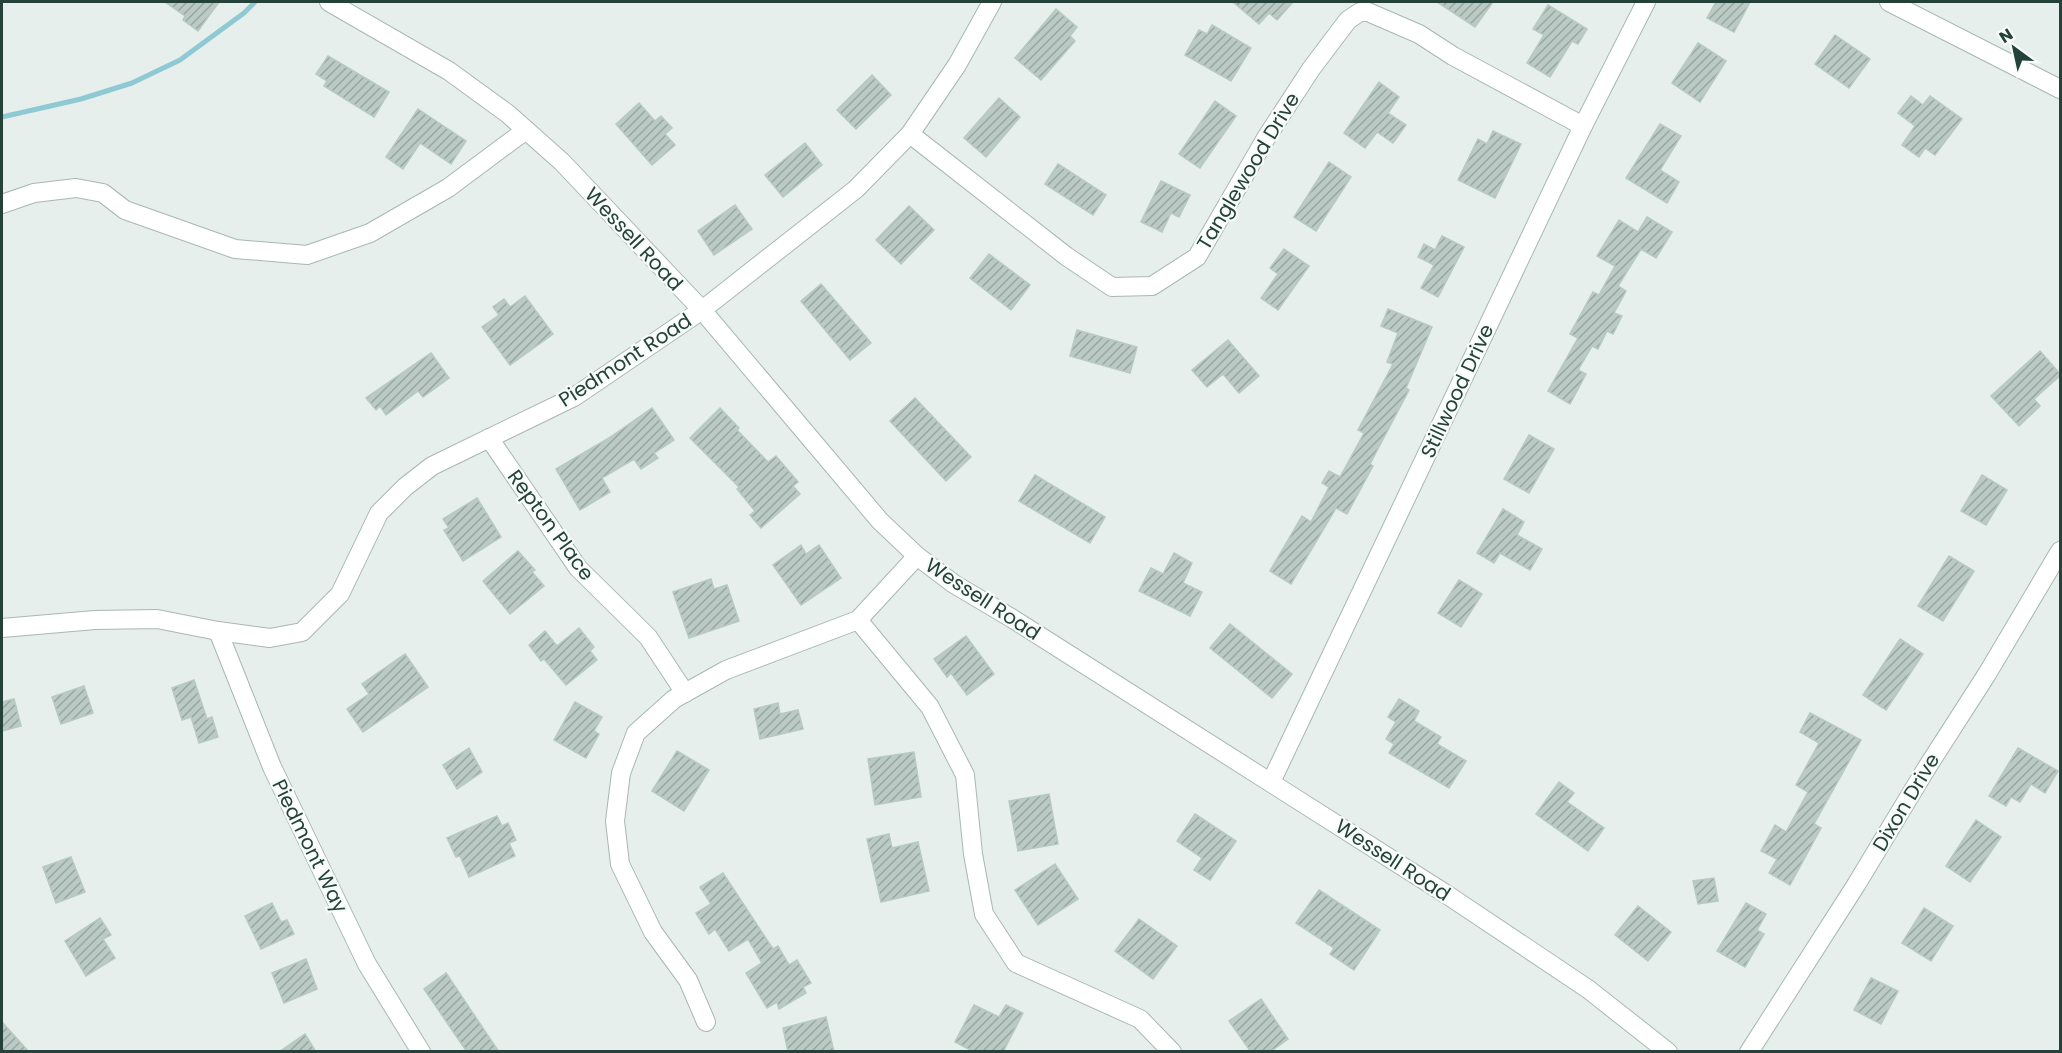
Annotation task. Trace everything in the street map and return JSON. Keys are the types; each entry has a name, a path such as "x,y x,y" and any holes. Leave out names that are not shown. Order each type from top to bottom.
{"street":[{"name":"Wessell Road","path":"329,2 449,71 508,114 562,162 702,310 880,521 917,556 954,584 1014,619 1446,894 1588,989 1668,1052"},
{"name":"Piedmont Road","path":"2,628 95,620 157,619 270,638 302,632 340,594 379,513 432,465 574,397 702,310 856,189 909,134 957,65 992,2"},
{"name":"Stillwood Drive","path":"1271,782 1583,126 1646,2"},
{"path":"1889,2 2061,89"},
{"name":"Tanglewood Drive","path":"909,134 1066,256 1112,287 1152,286 1197,256 1266,138 1311,69 1348,21 1360,12 1368,12 1419,34 1453,56 1583,126"},
{"path":"2,204 34,193 76,189 103,193 125,210 235,249 307,255 370,233 448,188 526,130"},
{"name":"Repton Place","path":"489,438 578,568 648,637 685,693"},
{"name":"Dixon Drive","path":"1749,1052 1856,885 2061,551"},
{"path":"706,1022 688,980 653,932 620,864 615,821 621,773 636,733 674,699 726,670 858,620 917,556"},
{"path":"858,620 930,707 965,775 973,854 984,914 1016,963 1140,1019 1172,1052"},
{"name":"Piedmont Way","path":"218,631 272,766 367,964 421,1052"}],"building":[{"path":"165,2 219,2 198,31 183,20 185,16"},
{"path":"1233,2 1293,2 1277,20 1269,13 1259,24"},
{"path":"1437,2 1493,2 1475,27"},
{"path":"1716,2 1750,2 1734,32 1707,18"},
{"path":"1548,5 1587,29 1578,44 1572,41 1550,77 1527,63 1544,35 1533,29"},
{"path":"1056,9 1077,27 1070,36 1075,41 1041,80 1015,58"},
{"path":"1212,25 1251,48 1231,81 1185,55 1199,30 1207,34"},
{"path":"1835,35 1870,59 1849,88 1815,64"},
{"path":"1698,43 1726,61 1700,102 1672,83"},
{"path":"328,56 389,92 374,117 324,86 327,81 316,74"},
{"path":"872,75 891,95 856,129 837,110"},
{"path":"1379,82 1399,97 1388,113 1406,125 1393,143 1377,132 1365,148 1344,133"},
{"path":"1911,96 1923,105 1930,96 1962,119 1935,155 1925,148 1919,157 1902,145 1915,126 1898,113"},
{"path":"999,98 1020,117 986,157 964,138"},
{"path":"1215,101 1236,116 1200,168 1179,154"},
{"path":"639,103 655,121 661,116 672,128 665,134 675,145 652,165 616,124"},
{"path":"418,109 466,141 451,164 420,143 403,169 386,157"},
{"path":"1660,124 1681,136 1660,170 1679,182 1667,203 1626,178"},
{"path":"1493,131 1521,144 1495,198 1458,180 1478,139 1487,144"},
{"path":"805,143 822,165 783,197 765,175"},
{"path":"1329,162 1351,177 1316,231 1294,217"},
{"path":"1058,164 1106,195 1093,215 1045,184"},
{"path":"1161,181 1190,195 1179,217 1171,213 1162,232 1141,222"},
{"path":"735,205 752,229 714,255 698,231"},
{"path":"909,206 934,230 901,264 876,240"},
{"path":"1647,217 1672,232 1656,258 1641,249 1618,286 1626,291 1614,313 1622,316 1613,334 1607,331 1598,349 1592,346 1578,370 1586,374 1570,404 1548,391 1578,338 1570,334 1593,292 1599,295 1615,266 1597,256 1619,220 1638,232"},
{"path":"1442,236 1464,247 1438,297 1421,288 1434,265 1418,257 1424,244 1435,250"},
{"path":"1284,249 1309,266 1278,310 1261,298 1278,274 1270,268"},
{"path":"989,254 1030,285 1011,310 970,278"},
{"path":"821,284 871,343 850,360 801,301"},
{"path":"525,296 553,334 510,365 482,327 499,315 493,307 504,299 510,307"},
{"path":"1388,309 1432,327 1406,388 1409,390 1347,514 1336,508 1291,584 1270,571 1302,516 1311,522 1329,487 1322,483 1329,471 1340,477 1364,433 1358,430 1393,364 1387,362 1398,333 1381,326"},
{"path":"1077,330 1137,347 1130,373 1070,356"},
{"path":"1228,340 1259,376 1239,393 1223,374 1207,387 1192,370"},
{"path":"2040,351 2061,375 2034,399 2040,406 2019,426 1991,396"},
{"path":"431,353 449,378 423,397 418,391 386,415 380,406 376,410 366,398"},
{"path":"915,398 971,457 946,481 890,421"},
{"path":"652,408 674,440 654,453 658,458 641,469 634,459 602,478 610,492 580,510 556,469 609,438"},
{"path":"720,408 739,428 737,430 768,462 776,456 798,482 793,486 800,494 761,528 750,515 755,511 737,489 739,487 690,438"},
{"path":"1529,435 1554,449 1529,493 1504,479"},
{"path":"1035,475 1105,517 1090,543 1019,501"},
{"path":"1982,475 2007,490 1986,525 1961,511"},
{"path":"477,498 501,537 463,561 444,530 449,528 443,519"},
{"path":"1503,509 1524,522 1517,535 1542,549 1530,570 1500,553 1494,563 1477,553"},
{"path":"801,545 806,554 819,545 841,578 801,605 773,565"},
{"path":"518,551 535,570 532,572 544,586 510,614 483,581"},
{"path":"1174,553 1192,563 1183,583 1202,592 1190,616 1139,591 1151,568 1163,574"},
{"path":"1949,556 1974,571 1943,621 1918,606"},
{"path":"711,579 714,589 727,585 739,621 689,638 673,592"},
{"path":"1459,580 1482,594 1461,627 1438,613"},
{"path":"1230,624 1292,674 1272,698 1210,648"},
{"path":"579,628 594,647 590,651 597,660 566,685 544,659 541,661 529,645 545,631 557,646"},
{"path":"966,636 994,674 967,695 951,673 947,677 934,659"},
{"path":"1900,639 1923,654 1886,710 1863,695"},
{"path":"405,654 428,687 363,732 347,709 369,694 362,684"},
{"path":"194,680 207,719 212,717 218,737 199,743 191,717 182,720 172,688"},
{"path":"84,686 93,713 61,724 52,697"},
{"path":"14,699 21,726 2,731 2,702"},
{"path":"1399,699 1419,711 1414,721 1441,737 1437,744 1466,761 1449,788 1389,753 1394,744 1386,739 1396,722 1388,717"},
{"path":"575,702 602,717 594,731 599,734 586,758 554,740"},
{"path":"778,703 780,714 798,710 803,729 760,739 754,709"},
{"path":"1810,713 1861,740 1814,824 1821,828 1790,885 1769,873 1777,859 1761,851 1775,825 1786,832 1808,792 1796,785 1819,743 1800,732"},
{"path":"469,748 482,772 457,789 443,765"},
{"path":"2018,748 2058,771 2045,793 2031,784 2020,802 2011,797 2006,806 1989,796"},
{"path":"677,751 709,770 684,811 652,791"},
{"path":"914,752 921,797 875,805 868,759"},
{"path":"1559,782 1574,793 1567,802 1604,828 1588,851 1536,814"},
{"path":"1049,794 1058,844 1018,851 1009,801"},
{"path":"1195,814 1236,841 1210,880 1194,870 1202,858 1177,841"},
{"path":"497,816 502,826 508,823 516,840 509,843 515,856 469,877 460,856 456,857 447,838"},
{"path":"1976,820 2001,837 1970,882 1946,866"},
{"path":"889,834 892,848 918,842 929,891 881,902 867,839"},
{"path":"71,857 85,892 56,903 43,867"},
{"path":"1055,864 1078,899 1038,925 1015,890"},
{"path":"723,873 773,949 778,946 789,965 797,960 811,983 803,987 806,993 779,1009 777,1002 767,1008 746,973 762,963 748,939 729,951 715,929 709,934 696,913 711,904 700,887"},
{"path":"1714,878 1718,901 1698,904 1693,881"},
{"path":"1319,890 1380,930 1354,970 1330,954 1334,948 1296,923"},
{"path":"272,903 281,922 287,920 294,934 261,949 245,916"},
{"path":"1746,903 1766,914 1757,930 1764,934 1745,967 1717,951"},
{"path":"1638,906 1671,932 1648,961 1615,935"},
{"path":"1924,908 1953,926 1931,961 1902,943"},
{"path":"100,918 111,935 103,939 115,958 86,976 65,941"},
{"path":"1139,919 1177,946 1153,979 1115,951"},
{"path":"306,959 317,989 284,1003 272,973"},
{"path":"446,973 499,1052 467,1052 424,989"},
{"path":"1871,978 1898,991 1881,1024 1854,1010"},
{"path":"1261,999 1288,1039 1270,1052 1251,1052 1229,1021"},
{"path":"974,1005 999,1017 1006,1005 1023,1013 1003,1052 974,1052 955,1042"},
{"path":"826,1017 834,1052 788,1052 783,1028"},
{"path":"2,1022 29,1052 2,1052"},
{"path":"305,1034 316,1052 279,1052"}],"waterway":[{"path":"2,117 81,99 132,83 180,60 244,13 255,2"}]}
